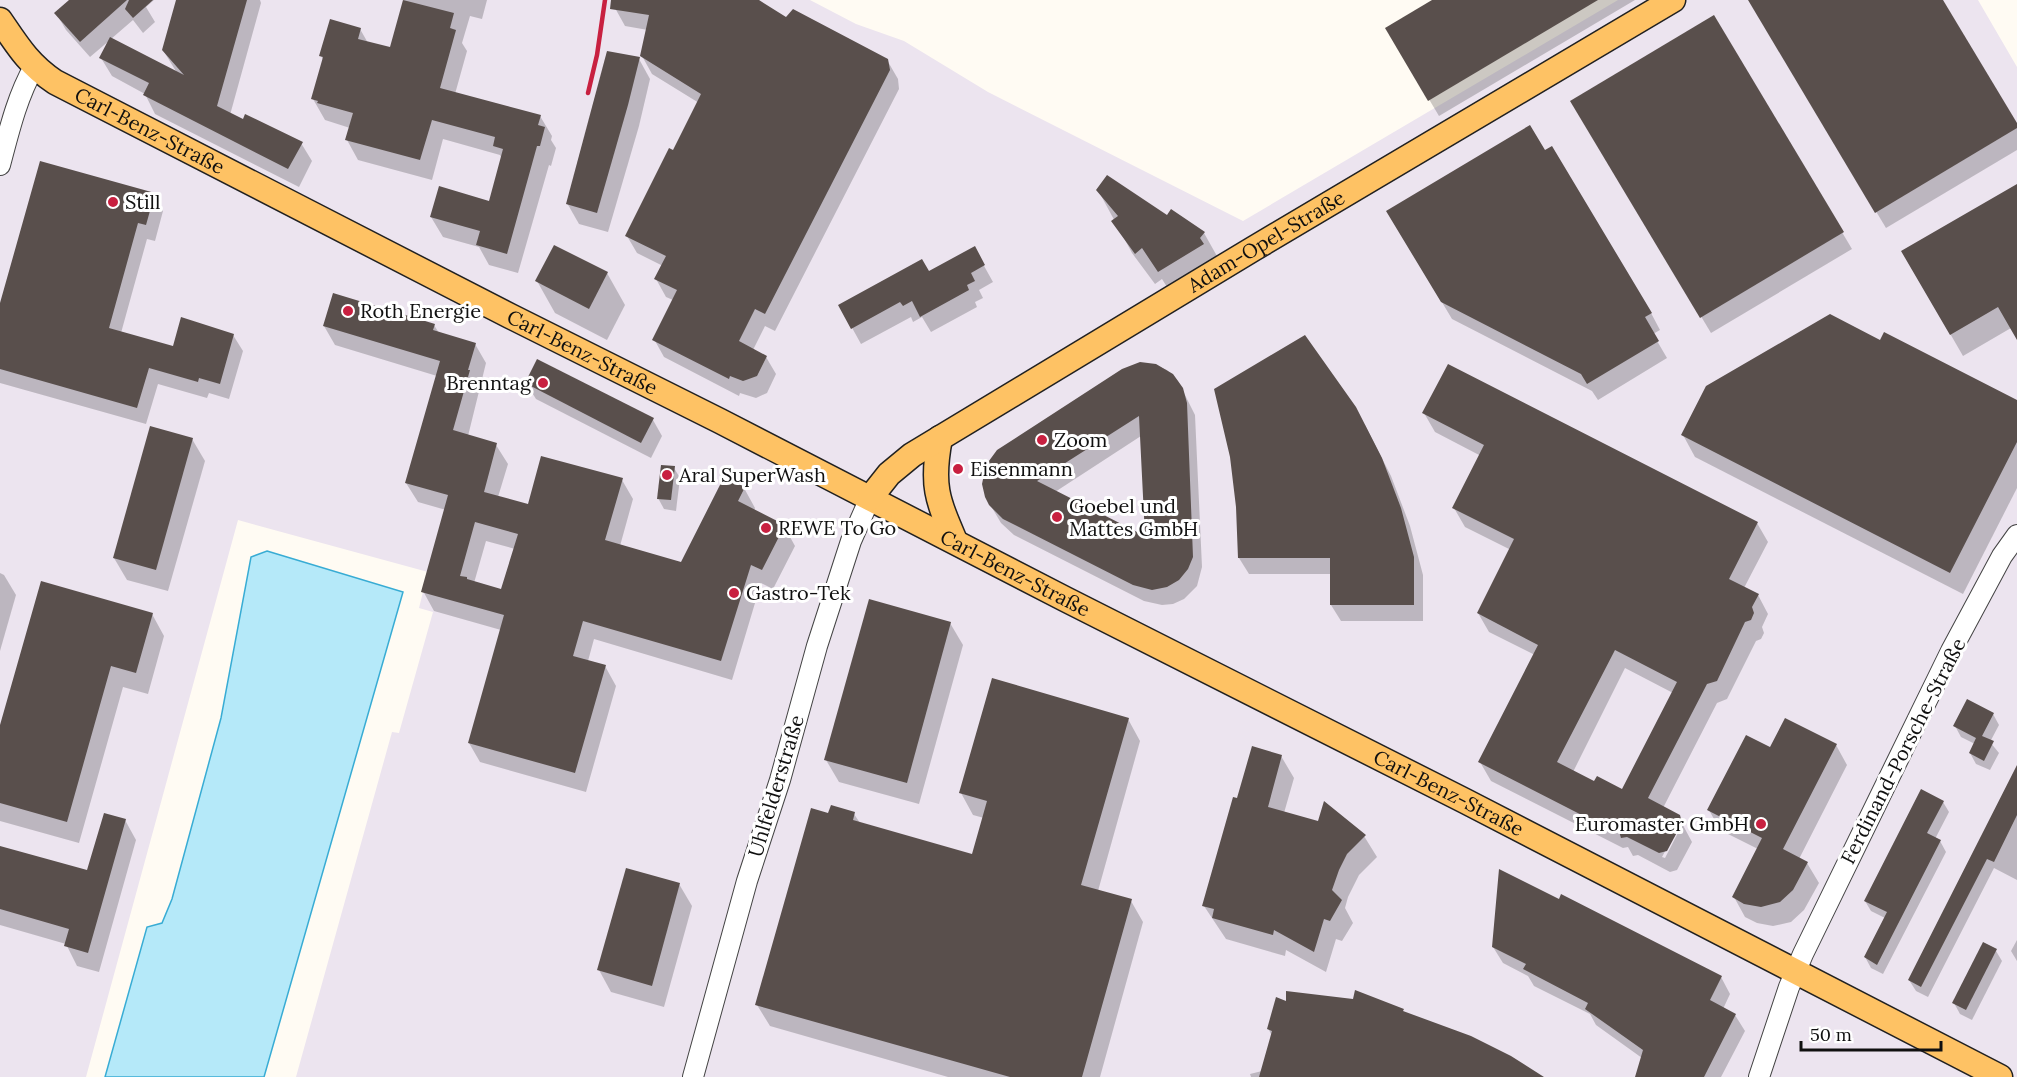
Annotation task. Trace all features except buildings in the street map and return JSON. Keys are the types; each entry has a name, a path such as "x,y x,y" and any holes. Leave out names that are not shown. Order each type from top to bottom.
{"main road":[{"name":"Adam-Opel-Straße","path":"870,498 889,474 940,438 1673,0"},
{"name":"Carl-Benz-Straße","path":"0,20 34,67 56,82 2000,1077"},
{"path":"940,438 935,471 936,492 939,505 955,541"}],"street":[{"path":"0,165 17,102 34,67"},
{"name":"Uhlfelderstraße","path":"693,1077 747,881 780,780 817,646 851,541 870,498"},
{"name":"Ferdinand-Porsche-Straße","path":"1759,1077 1796,972 1875,805 1951,651 2002,556 2017,535"}],"shaded area":[{"path":"0,0 810,0 856,24 904,41 988,92 1243,221 1618,0 1978,0 2017,67 2017,1077 296,1077 392,732 399,733 433,612 419,608 428,572 238,520 86,1077 0,1077"}],"water":[{"path":"267,551 403,592 264,1077 105,1077 147,927 162,923 172,899 221,718 251,557"}],"railway":[{"path":"588,93 597,55 605,0"}],"place":[{"name":"Still","path":"113,202"},
{"name":"Roth Energie","path":"348,311"},
{"name":"Brenntag","path":"543,383"},
{"name":"Zoom","path":"1042,440"},
{"name":"Eisenmann","path":"958,469"},
{"name":"Aral SuperWash","path":"667,475"},
{"name":"Goebel und Mattes GmbH","path":"1057,517"},
{"name":"REWE To Go","path":"766,528"},
{"name":"Gastro-Tek","path":"734,593"},
{"name":"Euromaster GmbH","path":"1761,824"}]}
